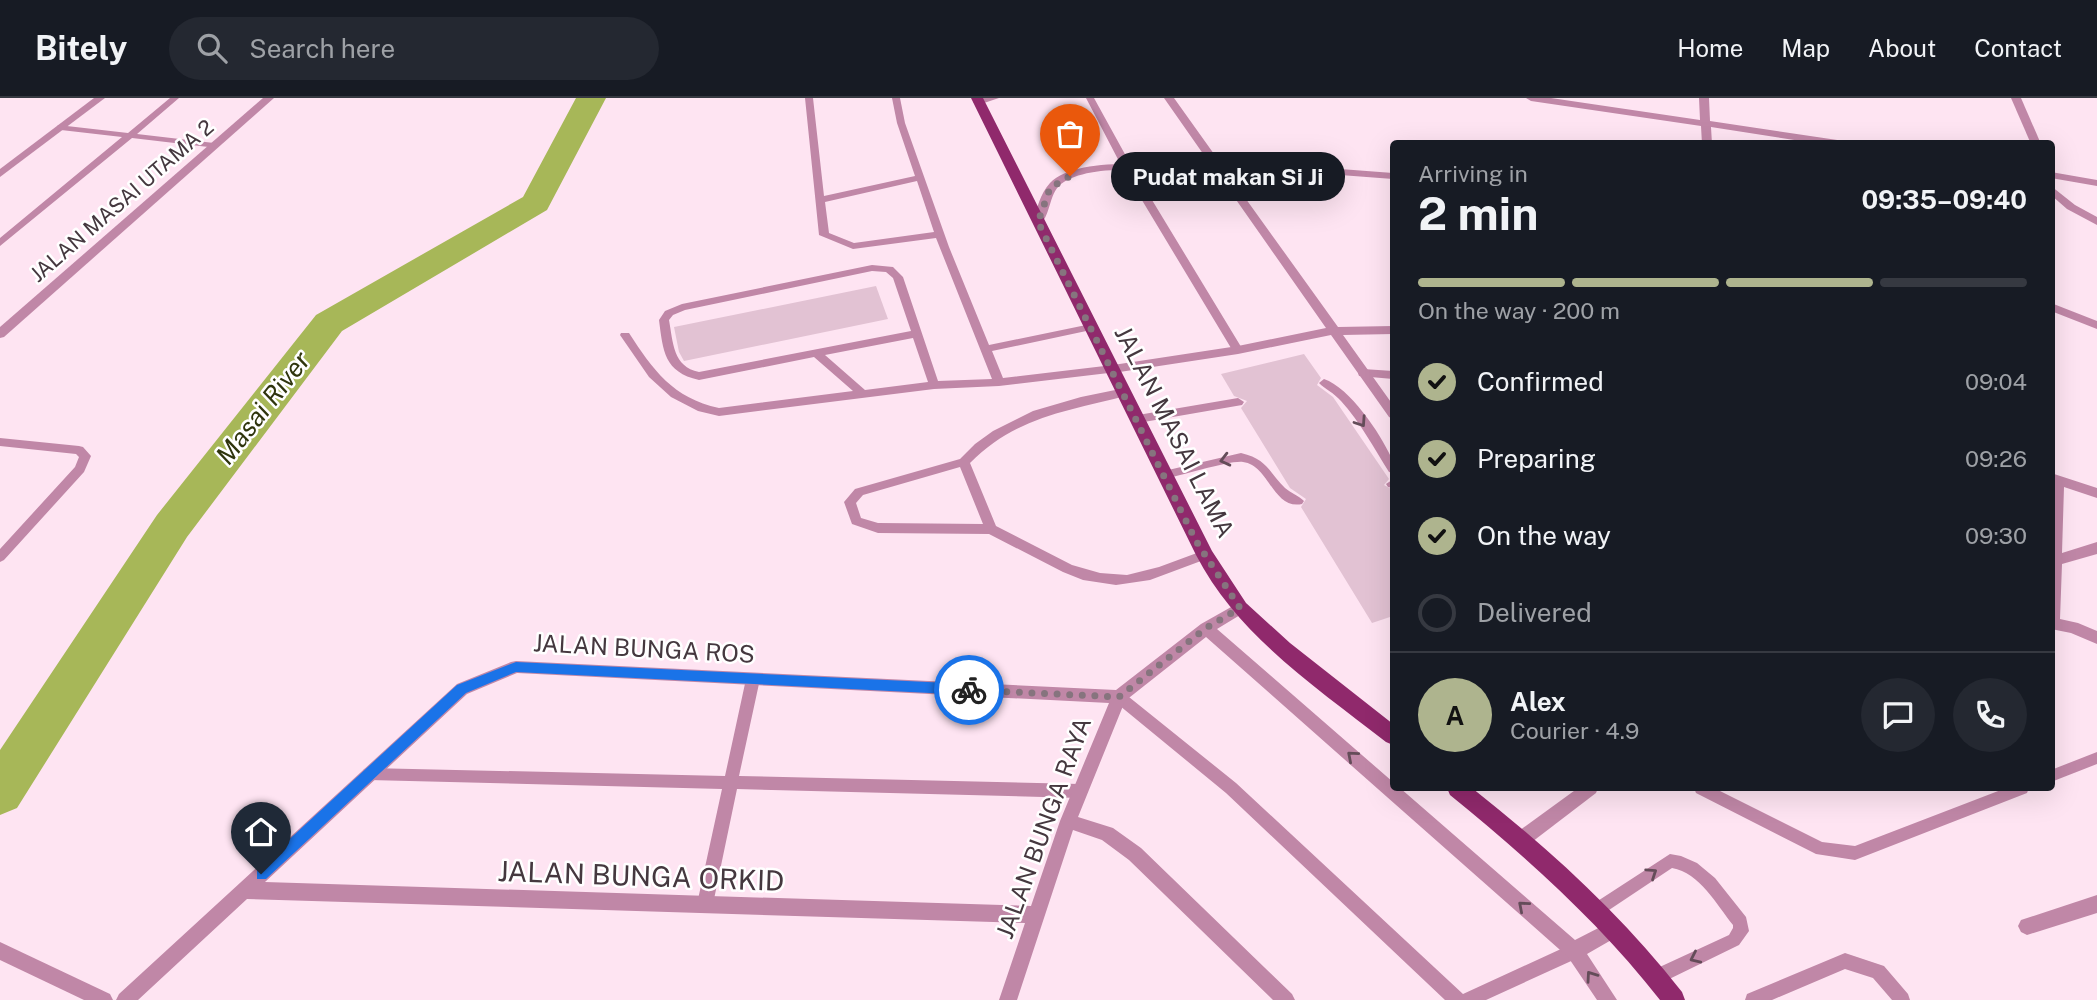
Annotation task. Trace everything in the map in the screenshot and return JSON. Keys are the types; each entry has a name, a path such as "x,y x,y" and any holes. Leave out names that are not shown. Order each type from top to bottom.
{"main road":[{"name":"JALAN MASAI LAMA","path":"977,100 1205,555 1240,608 1283,649 1390,735"},
{"path":"1461,791 1522,839 1614,929 1674,1000"}],"street":[{"path":"0,174 100,98"},
{"name":"JALAN MASAI UTAMA 2","path":"3,328 269,98"},
{"path":"977,100 994,98"},
{"path":"1170,98 1390,410"},
{"path":"1531,98 1815,140"},
{"path":"1704,98 1707,140"},
{"path":"2016,98 2034,140"},
{"path":"1038,222 1047,193 1063,179 1080,173 1127,167 1219,171 1325,170 1390,176"},
{"path":"2055,176 2097,183"},
{"path":"2055,192 2071,207 2097,222"},
{"path":"2055,309 2097,325"},
{"path":"1113,369 1238,350 1332,331 1390,330"},
{"path":"2055,479 2096,493"},
{"path":"2055,561 2097,548"},
{"name":"JALAN BUNGA RAYA","path":"1008,1000 1068,821 1119,697 1206,628 1240,608"},
{"path":"2055,624 2097,638"},
{"path":"1206,628 1390,790"},
{"name":"JALAN BUNGA ROS","path":"125,1000 461,689 516,667 1119,697"},
{"path":"1392,791 1574,951 1608,1000"},
{"path":"1522,839 1586,791"},
{"path":"1068,821 1107,834 1135,854 1286,1000"},
{"name":"JALAN BUNGA ORKID","path":"243,890 1037,915"},
{"path":"2027,926 2097,904"},
{"path":"1574,951 1614,929"},
{"path":"0,951 104,1000"}],"lane":[{"path":"0,243 176,98"},
{"path":"809,98 824,235 853,246 940,234"},
{"path":"896,98 940,234 999,382"},
{"path":"1090,98 1127,167 1238,350"},
{"path":"61,127 214,146"},
{"path":"820,200 920,178"},
{"path":"916,334 707,376 692,375 673,363 664,320 669,313 682,307 881,268 895,273 898,277 934,385"},
{"path":"985,349 1091,327"},
{"path":"625,335 661,386 691,406 733,412 862,393 1113,369"},
{"path":"818,355 862,393"},
{"path":"1363,373 1390,375"},
{"path":"1324,383 1334,385 1344,397 1390,465"},
{"path":"1125,392 1094,398 1019,421 977,446 964,462 859,492 850,502 856,521 878,528 991,529 1071,570 1116,580 1159,572 1205,555"},
{"path":"1138,419 1238,402"},
{"path":"0,442 79,450 85,456 80,469 0,557"},
{"path":"1164,475 1241,457 1252,457 1269,471 1285,496 1298,501"},
{"path":"964,462 991,529"},
{"path":"705,904 753,679"},
{"path":"1119,697 1205,765 1457,1000"},
{"path":"2055,774 2097,758"},
{"path":"369,774 1080,791"},
{"path":"1707,791 1821,849 1855,853 2014,791"},
{"path":"1595,911 1670,861 1684,861 1697,869 1741,922 1741,930 1734,940 1657,977"},
{"path":"1468,1000 1574,951"},
{"path":"1753,1000 1845,961 1878,972 1902,1000"}],"building":[{"path":"876,286 888,319 684,361 679,352 674,327"},
{"path":"1304,354 1321,378 1317,385 1333,397 1389,479 1384,485 1390,488 1390,617 1372,623 1301,507 1306,499 1290,488 1241,408 1247,401 1234,396 1221,374"}],"waterway":[{"name":"Masai River","path":"0,792 172,526 329,323 536,203 591,98"}],"way so far":[{"path":"969,690 1119,697 1206,628 1240,608 1196,541 1125,392 1038,222 1050,188 1070,176"}],"place":[{"name":"Pudat makan Si Ji","path":"1070,176"}],"route":[{"path":"261,874 461,689 516,667 969,690"}]}
